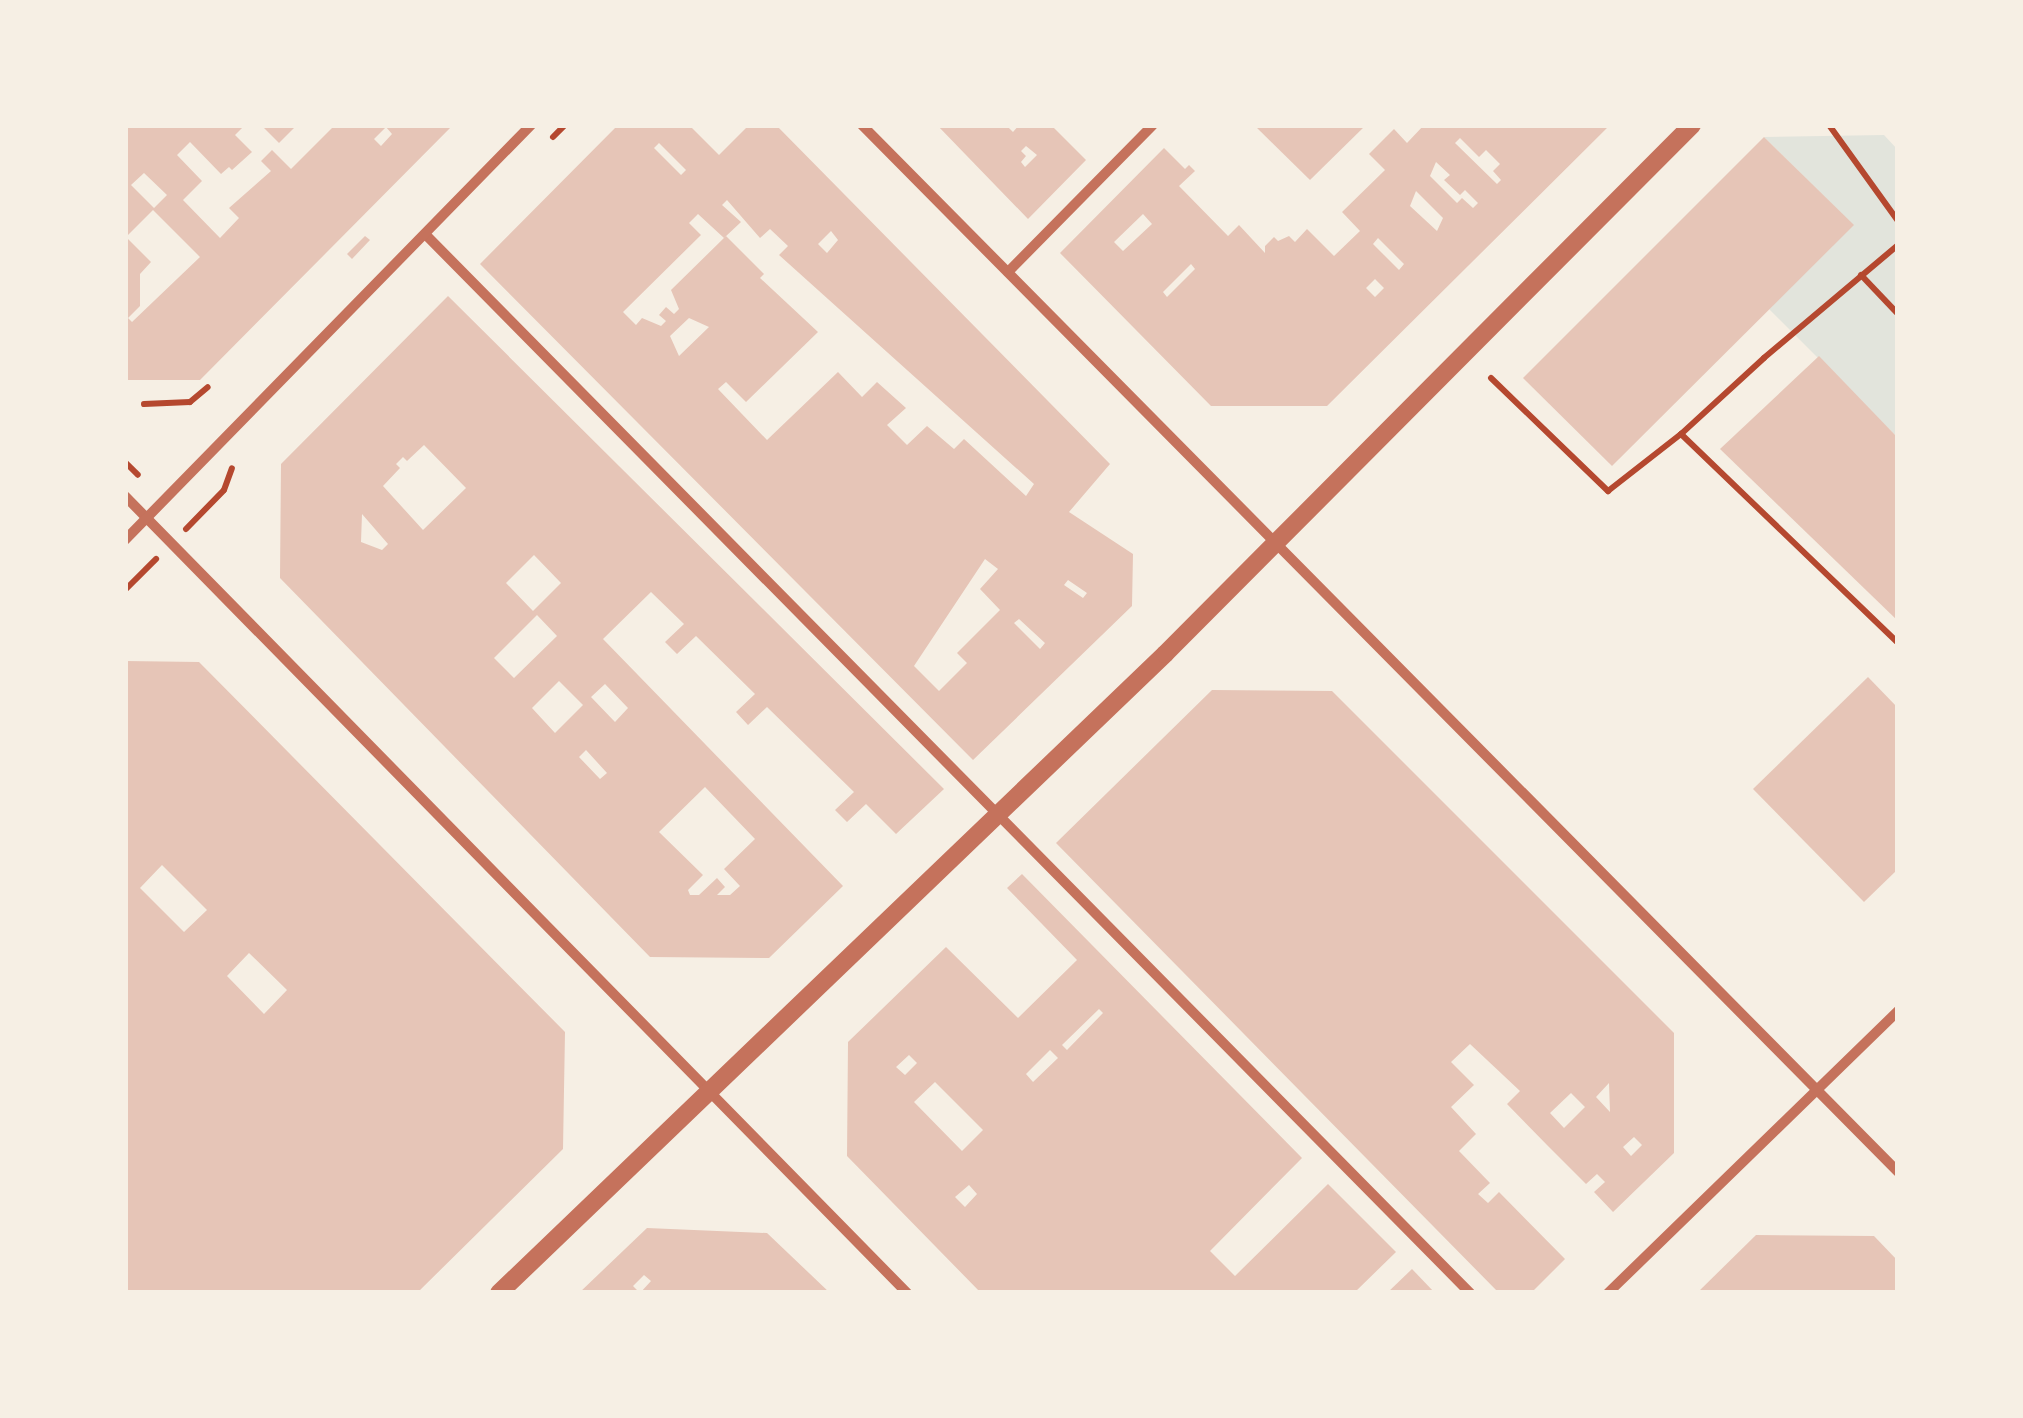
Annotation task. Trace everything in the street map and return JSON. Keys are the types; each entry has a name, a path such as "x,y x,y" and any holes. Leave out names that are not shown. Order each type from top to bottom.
{"street":[{"path":"125,540 531,125"},
{"path":"862,125 1898,1172"},
{"path":"1008,272 1153,125"},
{"path":"499,1293 1276,544 1692,125"},
{"path":"425,234 1470,1293"},
{"path":"125,496 907,1293"},
{"path":"1608,1293 1898,1011"}],"path":[{"path":"1830,125 1898,220"},
{"path":"1491,378 1608,491 1682,434 1898,245"},
{"path":"1861,276 1898,314"},
{"path":"144,404 190,402 208,387"},
{"path":"1682,434 1898,642"}],"shaded area":[{"path":"1884,135 1898,150 1898,438 1769,309 1853,225 1764,137"}],"building":[{"path":"125,125 245,125 235,135 252,152 232,170 229,167 221,174 190,142 177,155 202,181 183,200 220,238 239,218 229,208 271,171 261,161 272,150 291,169 335,125 453,125 200,380 125,380","holes":["386,127 392,134 381,146 374,139","144,173 167,195 154,208 131,185","153,210 200,257 132,322 128,318 140,306 140,274 151,262 126,237"]},
{"path":"261,125 297,125 279,143"},
{"path":"618,125 689,125 719,155 749,125 776,125 1110,464 1069,512 1133,554 1132,606 973,760 480,264","holes":["659,143 686,170 681,175 654,148","727,200 760,238 770,229 788,246 779,255 1034,484 1026,496 964,439 954,449 927,426 907,445 887,425 906,408 877,382 862,397 838,372 767,440 718,389 726,382 746,402 818,332 760,278 764,274 726,236 741,222 722,205","698,214 724,238 671,290 679,309 674,314 666,307 659,315 666,321 661,326 642,318 636,325 623,312 701,235 689,223","831,231 838,240 827,253 818,244","689,318 709,327 679,356 670,336","985,559 998,569 980,589 1000,610 957,653 967,663 939,691 914,666","1068,580 1087,593 1083,598 1064,585","1019,619 1045,643 1040,649 1014,623"]},
{"path":"937,125 1006,125 1013,132 1019,125 1057,125 1054,128 1086,160 1028,219","holes":["1026,146 1037,155 1025,167 1021,162 1026,156 1021,151"]},
{"path":"1254,125 1366,125 1310,180"},
{"path":"1424,125 1610,125 1327,406 1211,406 1060,253 1164,148 1185,169 1189,165 1195,171 1179,186 1228,236 1239,225 1265,253 1265,246 1274,237 1278,241 1289,236 1295,242 1307,229 1334,256 1360,231 1342,212 1385,170 1369,154 1394,129 1407,143","holes":["1460,138 1479,157 1486,150 1500,164 1493,171 1501,180 1497,184 1455,143","1436,162 1450,175 1444,180 1460,195 1465,190 1478,203 1473,208 1462,198 1457,203 1430,176","1416,191 1443,218 1437,231 1410,206","1143,214 1152,224 1123,251 1114,242","1378,238 1404,264 1399,270 1373,244","1191,264 1195,269 1167,297 1163,292","1375,279 1384,288 1375,297 1366,288"]},
{"path":"1764,137 1854,225 1612,466 1523,378"},
{"path":"365,236 370,240 352,259 347,254"},
{"path":"448,296 944,789 896,834 866,804 847,822 835,810 854,792 767,707 748,725 736,712 755,694 696,636 677,654 665,642 684,624 651,592 603,639 843,886 769,958 650,957 280,578 281,464","holes":["424,445 466,488 423,530 383,486 400,468 396,464 403,457 407,461","362,514 388,544 382,550 361,542","534,555 561,583 533,611 506,583","537,615 557,636 514,678 494,658","559,681 583,705 555,733 532,708","605,684 628,708 615,722 591,697","586,750 607,773 600,779 579,757","705,787 755,839 724,869 740,886 730,895 717,895 725,887 717,878 699,895 690,895 688,890 703,875 659,832"]},
{"path":"1819,356 1898,438 1898,621 1720,449"},
{"path":"125,661 199,662 565,1032 563,1149 417,1293 125,1293","holes":["162,865 207,910 184,932 140,888","249,953 287,990 264,1014 227,976"]},
{"path":"1868,677 1898,708 1898,869 1864,902 1753,789"},
{"path":"1212,690 1332,691 1674,1033 1674,1153 1613,1212 1594,1192 1605,1182 1597,1174 1586,1184 1547,1145 1507,1104 1520,1091 1470,1044 1451,1062 1474,1085 1451,1107 1476,1134 1459,1151 1490,1183 1478,1194 1488,1203 1499,1192 1565,1259 1531,1293 1499,1293 1056,843","holes":["1609,1083 1610,1112 1596,1097","1571,1093 1585,1107 1564,1128 1550,1113","1634,1137 1642,1145 1631,1156 1623,1147"]},
{"path":"1022,874 1302,1158 1210,1251 1235,1276 1328,1184 1396,1252 1354,1293 981,1293 847,1156 848,1042 946,947 1018,1018 1077,960 1007,888","holes":["1099,1009 1103,1013 1067,1050 1062,1045","1050,1050 1058,1058 1033,1082 1026,1074","909,1055 917,1063 905,1075 896,1067","935,1082 983,1130 962,1151 914,1102","969,1185 977,1194 965,1207 955,1197"]},
{"path":"647,1228 767,1233 830,1293 579,1293","holes":["644,1275 651,1281 640,1293 633,1286"]},
{"path":"1756,1235 1874,1236 1898,1261 1898,1293 1697,1293"},
{"path":"1412,1269 1435,1293 1387,1293"}]}
